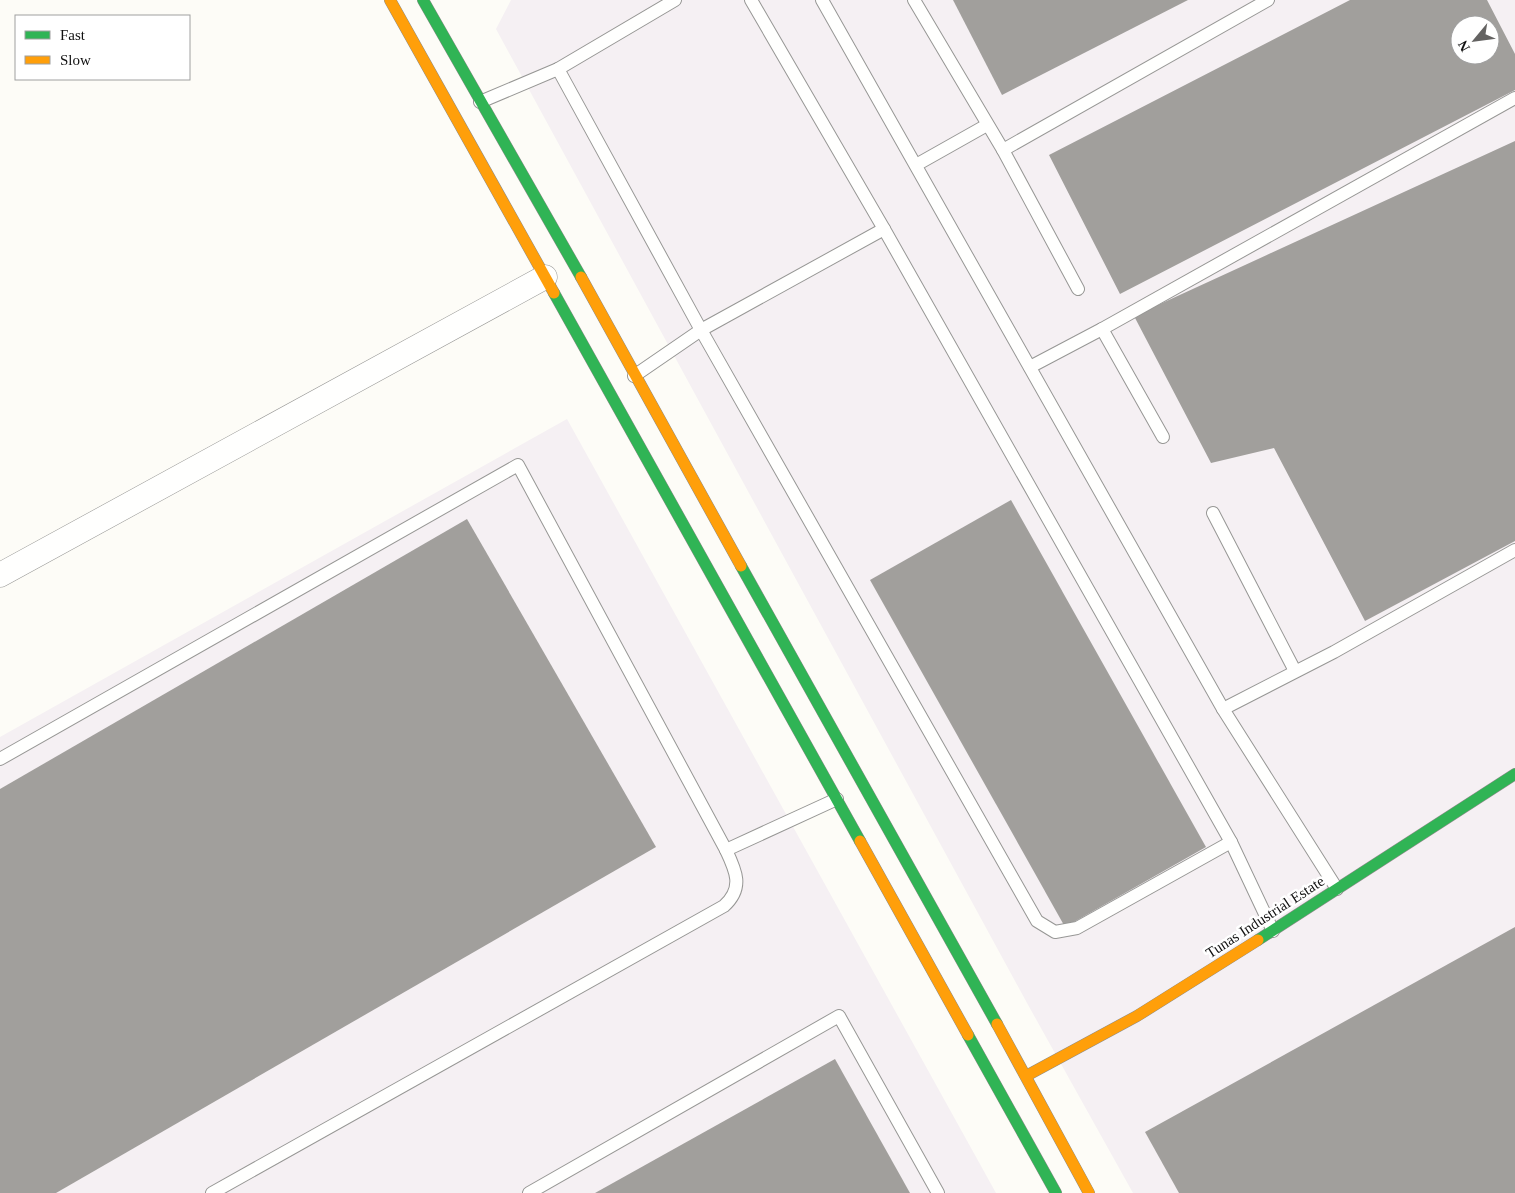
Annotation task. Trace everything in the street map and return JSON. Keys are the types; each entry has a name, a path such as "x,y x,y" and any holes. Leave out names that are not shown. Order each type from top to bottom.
{"main road":[{"path":"390,0 1056,1193"},
{"path":"423,0 564,246 634,376 1026,1076 1089,1193"},
{"name":"Tunas Industrial Estate","path":"1026,1076 1137,1016 1273,931 1515,774"}],"street":[{"path":"0,575 544,277"}],"lane":[{"path":"480,102 558,69 675,0"},
{"path":"751,0 884,229 1232,842 1273,931"},
{"path":"822,0 1223,709 1337,889"},
{"path":"914,0 1003,150 1078,289"},
{"path":"1003,150 1268,0"},
{"path":"558,69 701,330 1037,921 1055,932 1077,928 1232,842"},
{"path":"1030,367 1102,329 1515,98"},
{"path":"916,165 987,125"},
{"path":"634,376 701,330 884,229"},
{"path":"1102,329 1164,437"},
{"path":"0,759 518,465 726,850 735,872 736,892 732,899 724,906 212,1193"},
{"path":"1213,513 1296,671"},
{"path":"1223,709 1334,652 1515,550"},
{"path":"726,850 837,799"},
{"path":"529,1193 839,1016 938,1193"}],"shaded area":[{"path":"511,0 1515,0 1515,1193 1133,1193 1027,1003 496,29"},
{"path":"567,419 996,1193 0,1193 0,737"}],"building":[{"path":"953,0 1188,0 1002,95"},
{"path":"1350,0 1487,0 1495,15 1450,15 1450,65 1500,65 1500,25 1515,54 1515,90 1120,294 1049,155"},
{"path":"1515,141 1515,541 1365,621 1274,448 1211,463 1134,316"},
{"path":"1011,500 1206,847 1065,927 870,580"},
{"path":"467,519 656,847 56,1193 0,1193 0,789"},
{"path":"1515,927 1515,1193 1179,1193 1145,1132"},
{"path":"835,1059 910,1193 595,1193"}],"traffic: fast":[{"path":"423,0 581,277"},
{"path":"554,293 860,841"},
{"path":"741,566 997,1024"},
{"path":"1258,940 1515,774"},
{"path":"968,1035 1056,1193"}],"traffic: slow":[{"path":"390,0 554,293"},
{"path":"581,277 741,566"},
{"path":"860,841 968,1035"},
{"path":"1026,1076 1137,1016 1258,940"},
{"path":"997,1024 1089,1193"}]}
